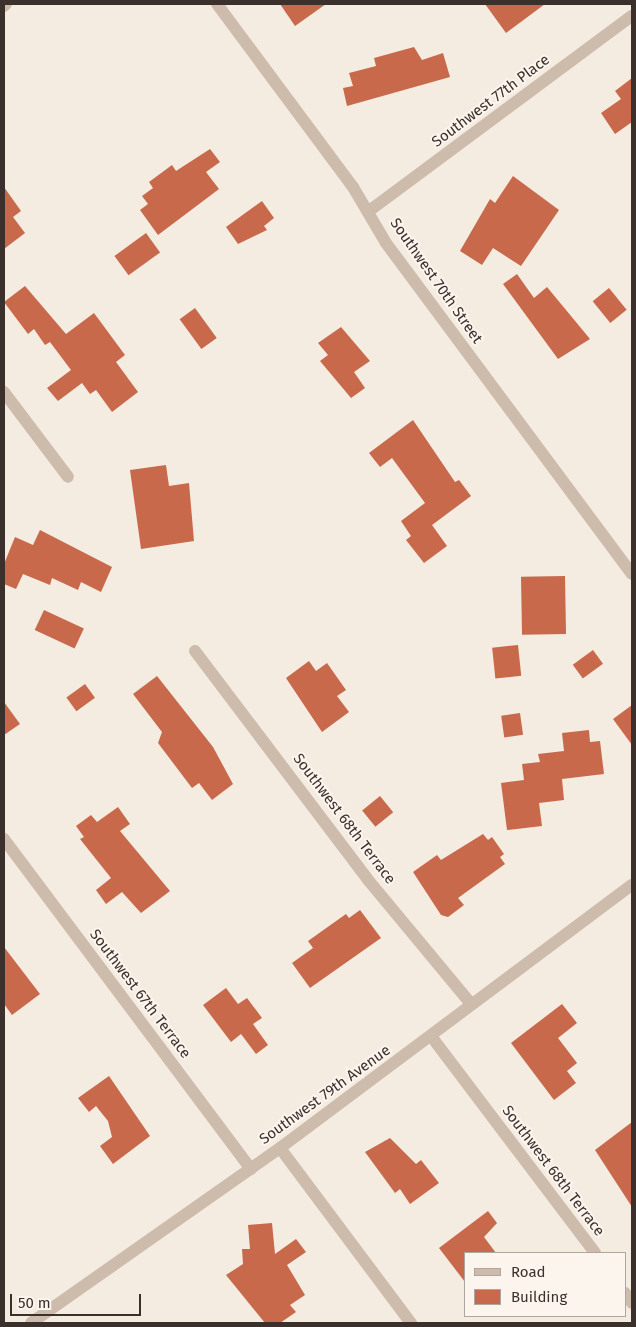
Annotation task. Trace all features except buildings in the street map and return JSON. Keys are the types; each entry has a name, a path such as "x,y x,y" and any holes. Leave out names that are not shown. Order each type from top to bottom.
{"street":[{"name":"Southwest 70th Street","path":"217,4 369,211 386,243 632,574"},
{"name":"Southwest 77th Place","path":"369,211 632,16"},
{"path":"4,392 68,477"},
{"name":"Southwest 68th Terrace","path":"195,651 368,881 471,1004"},
{"name":"Southwest 67th Terrace","path":"4,839 251,1169"},
{"name":"Southwest 79th Avenue","path":"31,1323 280,1148 632,885"},
{"name":"Southwest 68th Terrace","path":"431,1036 593,1252"},
{"path":"280,1148 411,1323"}]}
